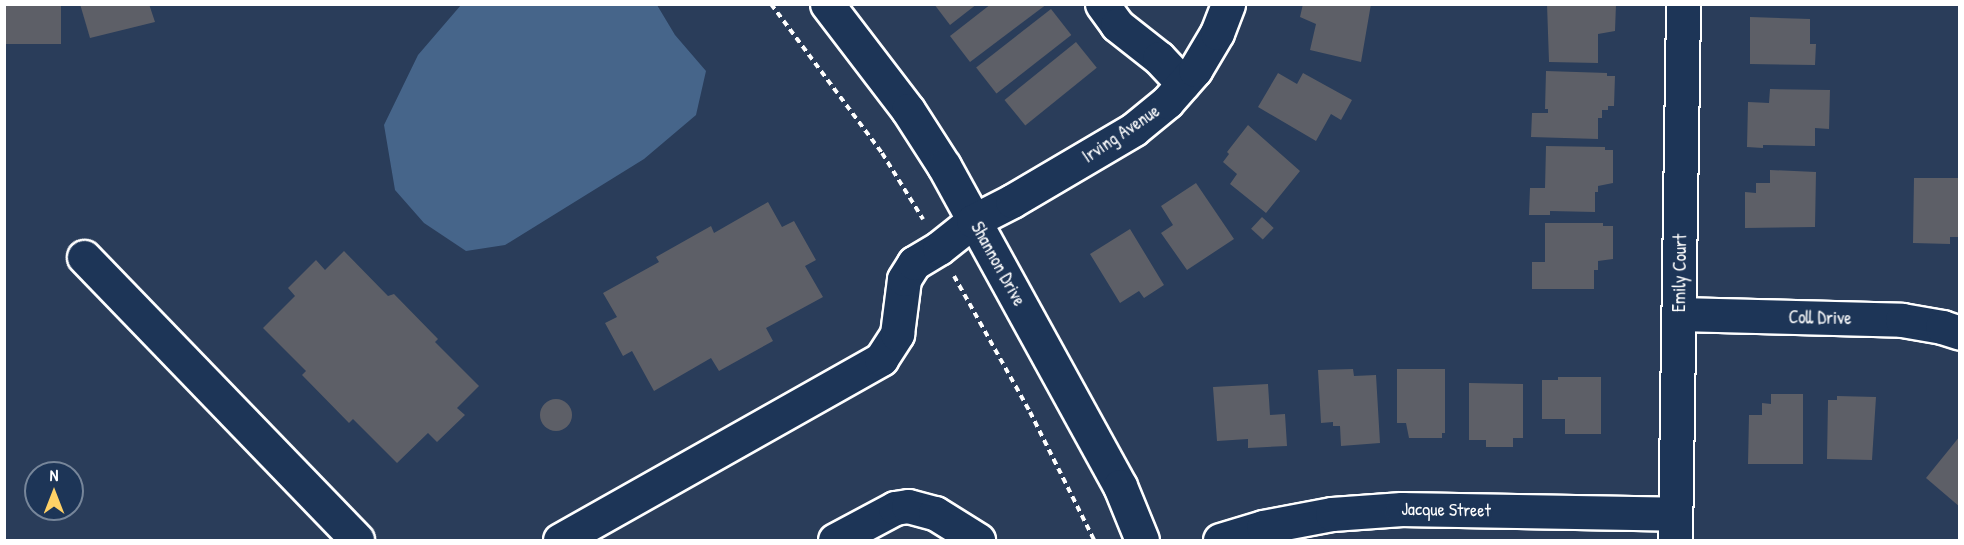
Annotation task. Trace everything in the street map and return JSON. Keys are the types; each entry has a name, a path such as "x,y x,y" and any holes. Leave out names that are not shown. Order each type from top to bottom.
{"street":[{"name":"Shannon Drive","path":"827,4 908,111 944,165 1120,486 1142,540"},
{"path":"1102,4 1117,25 1159,58 1183,84"},
{"name":"Irving Avenue","path":"560,540 881,359 897,334 904,279 914,263 939,248 973,221 1012,201 1134,129 1167,102 1195,70 1217,33 1228,4"},
{"name":"Emily Court","path":"1675,527 1683,4"},
{"path":"84,257 357,540"},
{"name":"Coll Drive","path":"1679,314 1902,320 1942,327 1959,333"},
{"path":"836,540 895,508 908,506 935,513 947,532 978,540"},
{"name":"Jacque Street","path":"1220,540 1263,526 1309,518 1402,509 1675,527"}],"water":[{"path":"461,5 657,5 675,35 706,71 696,115 644,159 505,245 466,251 424,223 395,190 384,125 418,55"}],"building":[{"path":"6,4 61,4 61,44 6,44"},
{"path":"80,4 149,4 155,22 90,38"},
{"path":"934,4 977,4 950,25"},
{"path":"991,4 1047,4 970,62 950,36"},
{"path":"1303,4 1371,4 1361,62 1310,50 1316,24 1300,17"},
{"path":"1547,4 1616,4 1615,31 1598,34 1598,63 1549,62"},
{"path":"1051,9 1071,35 996,93 976,67"},
{"path":"1750,17 1810,19 1810,44 1816,44 1815,65 1750,64"},
{"path":"1076,42 1097,68 1025,126 1005,100"},
{"path":"1546,71 1607,73 1607,76 1615,76 1614,106 1608,106 1608,110 1602,110 1602,118 1598,118 1598,139 1531,137 1532,113 1548,113 1548,109 1545,109"},
{"path":"1278,73 1297,84 1303,73 1352,100 1341,120 1331,114 1316,141 1258,107"},
{"path":"1770,89 1830,90 1829,129 1815,128 1815,146 1747,147 1748,102 1769,103"},
{"path":"1248,125 1300,171 1266,213 1230,184 1237,174 1223,162 1229,154 1227,152"},
{"path":"1546,146 1605,147 1605,150 1613,150 1613,183 1598,186 1598,192 1595,192 1595,212 1550,211 1550,215 1529,215 1530,188 1545,188"},
{"path":"1770,170 1816,172 1815,227 1745,228 1745,192 1756,193 1756,183 1770,183"},
{"path":"1914,178 1960,178 1958,237 1950,237 1950,244 1913,243"},
{"path":"1196,183 1234,239 1187,270 1161,233 1173,225 1161,206"},
{"path":"768,202 782,227 794,221 816,260 805,266 823,297 766,328 773,341 719,371 711,358 654,391 632,351 623,356 605,323 617,317 603,293 659,262 656,257 711,226 714,233"},
{"path":"1262,217 1274,228 1263,240 1251,229"},
{"path":"1545,223 1603,223 1603,226 1613,226 1613,259 1598,261 1598,270 1594,270 1594,289 1532,289 1532,262 1545,262"},
{"path":"1130,229 1164,285 1144,298 1139,291 1120,303 1090,254"},
{"path":"344,251 388,296 394,294 438,339 435,342 479,386 457,408 465,415 437,442 428,433 397,463 353,419 349,423 302,375 306,371 263,328 295,296 288,288 316,260 325,270"},
{"path":"1353,369 1354,376 1376,375 1380,443 1341,446 1340,426 1333,426 1333,422 1321,423 1318,370"},
{"path":"1397,369 1445,369 1445,433 1442,433 1442,438 1409,438 1406,423 1397,423"},
{"path":"1558,377 1601,377 1601,434 1565,434 1565,419 1542,419 1542,380 1558,380"},
{"path":"1469,383 1523,384 1523,438 1513,438 1513,447 1486,447 1486,440 1469,440"},
{"path":"1268,384 1270,415 1285,414 1287,446 1248,448 1248,439 1217,441 1213,387"},
{"path":"1771,394 1803,394 1803,464 1748,464 1749,415 1762,415 1762,403 1771,404"},
{"path":"1837,396 1876,397 1872,460 1827,459 1828,400 1837,400"},
{"path":"556,399 567,404 572,415 567,426 556,431 545,426 540,415 545,404"},
{"path":"1960,436 1960,507 1926,478"}]}
